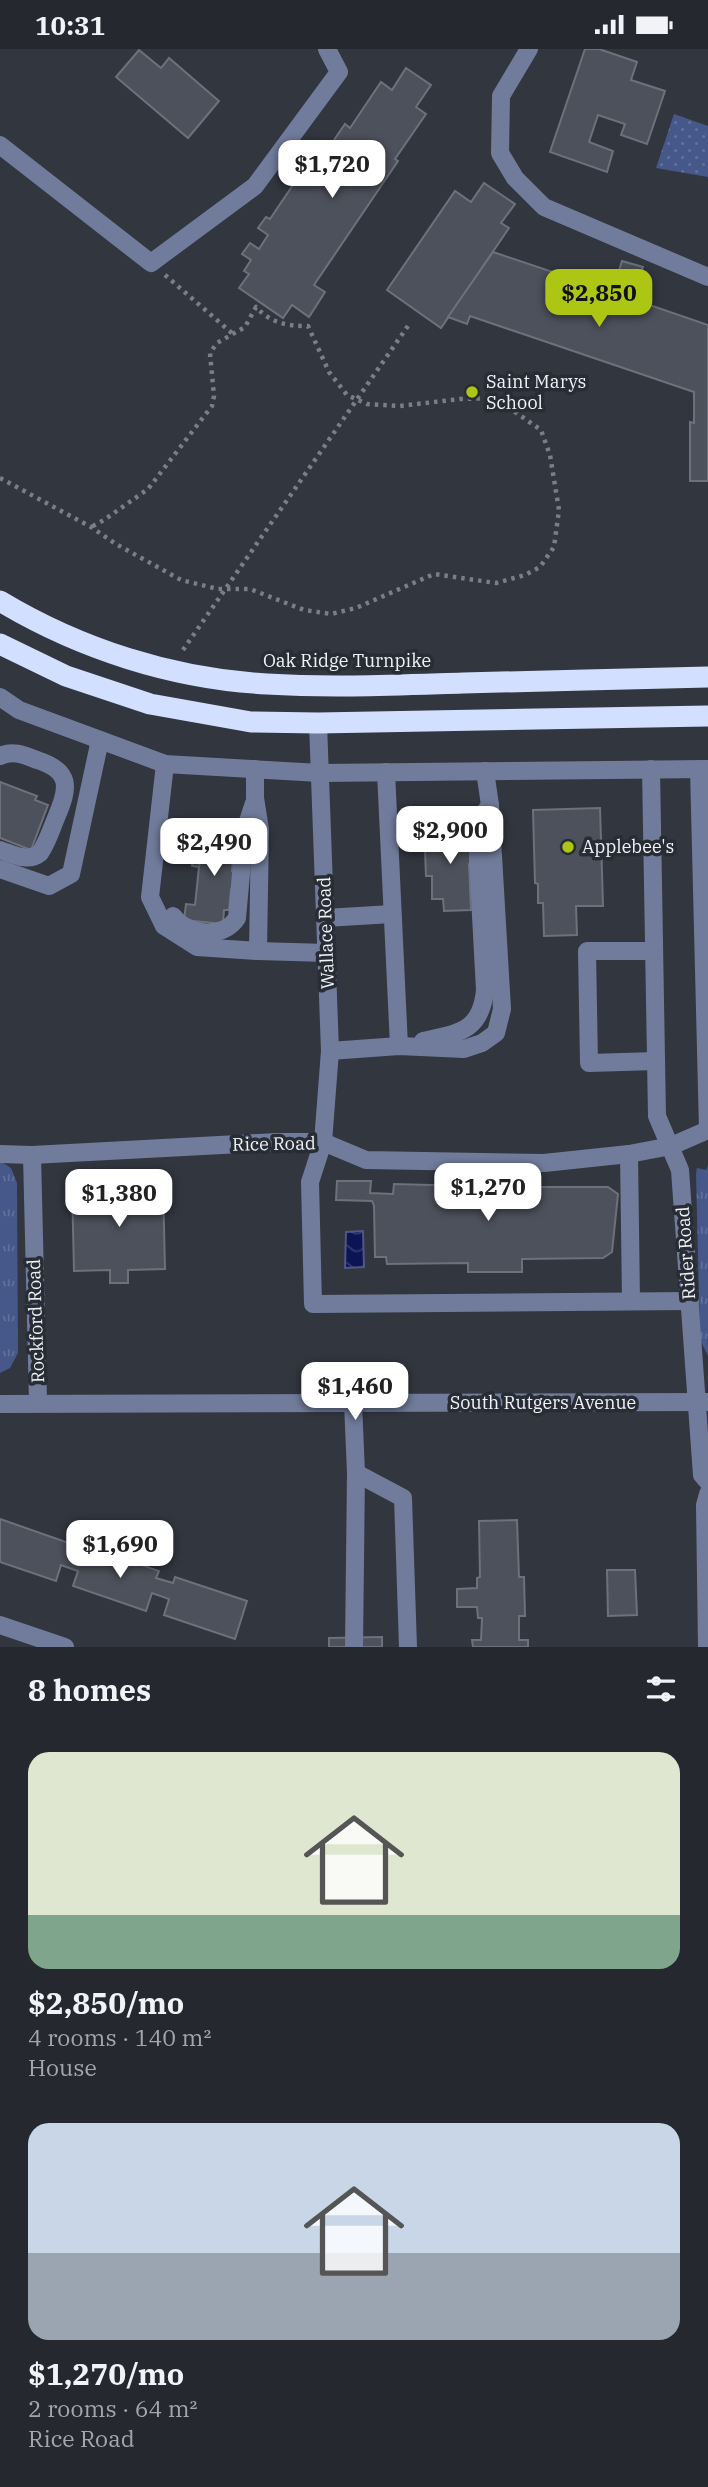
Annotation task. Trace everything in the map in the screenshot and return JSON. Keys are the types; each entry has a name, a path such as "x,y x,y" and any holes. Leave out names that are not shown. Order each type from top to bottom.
{"highway":[{"name":"Oak Ridge Turnpike","path":"0,601 55,631 137,661 211,677 266,684 402,685 708,677"},
{"path":"0,643 66,676 150,704 251,722 708,716"}],"street":[{"path":"0,145 151,263 255,185 339,72 327,49"},
{"path":"529,49 501,96 500,153 515,179 544,207 708,277"},
{"path":"1,699 19,710 165,764 320,773 703,769 708,1130"},
{"name":"Wallace Road","path":"318,723 330,1051 323,1142 310,1182 313,1304 631,1301"},
{"path":"0,869 49,886 71,874 100,740"},
{"path":"0,756 18,753 54,766 61,773 67,788 40,853 28,859 0,850"},
{"path":"165,764 150,897 164,926 197,947 327,953"},
{"path":"255,769 255,798 260,830 258,951"},
{"name":"Rider Road","path":"651,769 657,1116 680,1170 690,1301 703,1403 702,1475 708,1482"},
{"path":"330,1051 399,1046 464,1049 482,1043 496,1033 502,1009 490,804 485,771"},
{"path":"386,772 399,1046"},
{"path":"152,879 176,921 187,928 216,932 232,926 237,918 245,829 255,798"},
{"path":"325,918 392,913"},
{"path":"654,951 587,951 589,1063 656,1061"},
{"name":"Rice Road","path":"0,1154 32,1155 323,1142 366,1160 544,1163 629,1154 671,1146 708,1130"},
{"path":"629,1154 631,1301 690,1301"},
{"name":"Rockford Road","path":"32,1155 38,1402"},
{"name":"South Rutgers Avenue","path":"0,1403 703,1403"},
{"path":"353,1403 354,1647"},
{"path":"355,1473 403,1498 408,1647"},
{"path":"707,1647 705,1505 708,1494"},
{"path":"0,1625 65,1647"}],"path":[{"path":"151,263 233,334"},
{"path":"0,478 181,580 223,589 250,589 304,610 331,614 356,608 434,574 496,583 525,575 540,567 554,547 559,510 550,455 541,430 518,412 495,398 400,406 367,404 347,395 330,372 307,325 286,326 266,317 256,307 245,327 217,343 210,353 214,395 212,407 148,489 90,527"},
{"path":"182,650 410,323"}],"green space":[{"path":"674,114 708,126 708,177 656,168"},
{"path":"0,1161 11,1168 17,1183 18,1353 10,1368 0,1373"},
{"path":"708,1165 708,1356 700,1340 696,1173 697,1168 706,1170"}],"water":[{"path":"363,1231 364,1267 345,1268 346,1232"}],"building":[{"path":"585,49 599,49 637,62 631,80 665,91 647,144 621,135 625,124 598,115 589,142 613,151 607,172 550,152"},
{"path":"139,50 161,68 169,58 219,101 188,138 116,77"},
{"path":"406,68 431,85 416,107 426,114 395,159 398,161 314,285 325,292 309,317 292,305 283,318 239,288 249,274 244,271 251,260 242,254 250,243 259,249 268,235 258,228 266,217 270,219 299,176 306,181 345,124 350,128 381,82 392,90"},
{"path":"484,183 515,204 501,223 509,228 441,328 387,290 455,191 471,202"},
{"path":"493,252 612,292 622,261 643,267 632,299 708,325 708,481 690,481 690,422 694,423 694,392 470,316 467,324 448,317"},
{"path":"0,782 37,796 35,800 48,805 31,850 0,838"},
{"name":"Applebee's","path":"600,808 603,906 576,906 577,935 544,936 543,903 538,903 538,884 535,883 533,810"},
{"path":"430,826 469,826 470,853 474,864 469,864 471,910 444,911 443,899 432,899 432,876 426,876 425,850 431,850"},
{"path":"203,829 235,833 233,891 231,890 229,910 224,910 223,924 184,920 186,904 195,905"},
{"path":"195,842 202,842 199,867 192,866"},
{"path":"471,1178 529,1179 529,1187 608,1187 618,1194 612,1252 603,1258 522,1259 522,1272 468,1272 468,1263 387,1264 386,1257 375,1257 372,1201 336,1200 337,1181 371,1181 370,1193 393,1194 394,1184 470,1186"},
{"path":"163,1184 165,1269 128,1270 128,1283 110,1283 110,1270 74,1271 72,1186"},
{"path":"0,1519 69,1543 67,1549 82,1554 84,1545 159,1571 156,1578 173,1583 175,1577 247,1601 235,1639 164,1615 169,1599 152,1593 146,1611 73,1586 78,1571 61,1565 56,1581 0,1562"},
{"path":"517,1520 519,1577 524,1577 525,1616 519,1616 519,1640 528,1640 528,1647 473,1647 472,1640 481,1640 482,1618 478,1618 477,1607 457,1607 457,1589 477,1588 477,1578 480,1577 479,1521"},
{"path":"607,1570 635,1570 637,1615 608,1616"},
{"path":"382,1637 382,1647 329,1647 329,1638"}],"place":[{"name":"Saint Marys School","path":"472,392"},
{"name":"Applebee's","path":"568,847"}]}
